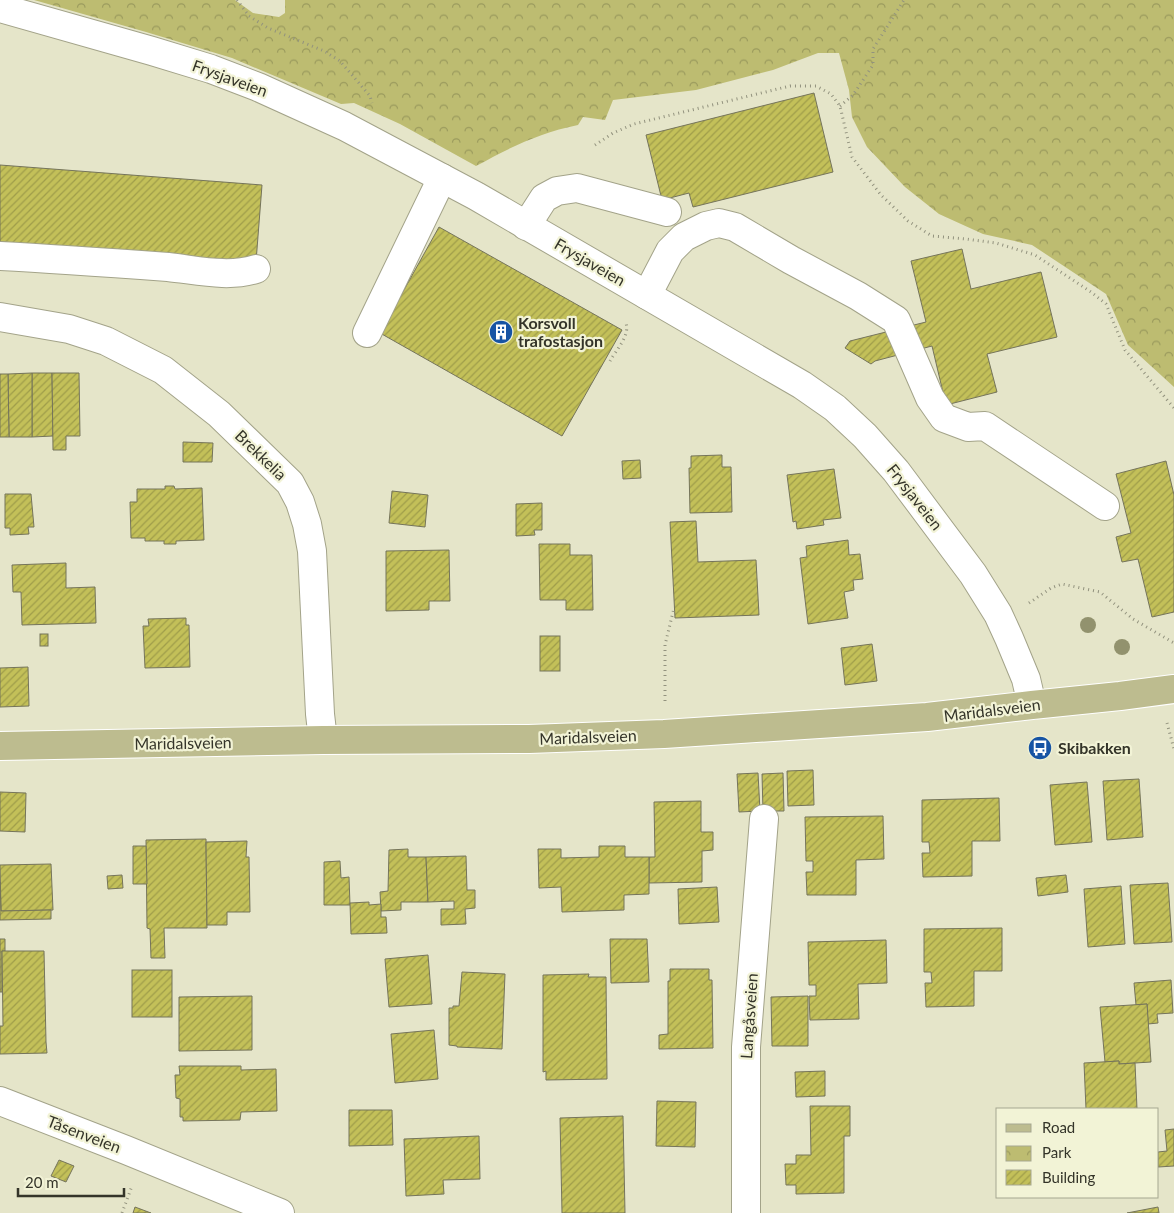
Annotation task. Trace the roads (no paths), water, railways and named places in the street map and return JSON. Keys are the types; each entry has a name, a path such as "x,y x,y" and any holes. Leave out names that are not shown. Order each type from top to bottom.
{"main road":[{"name":"Maridalsveien","path":"0,746 323,740 529,739 664,734 927,717 1174,689"}],"street":[{"name":"Frysjaveien","path":"0,8 152,51 211,70 258,87 344,126 476,196 802,385 835,408 865,436 900,477 973,574 998,614 1009,638 1026,678 1032,705"},
{"path":"367,333 442,178"},
{"path":"526,226 544,198 557,190 577,188 667,212"},
{"path":"647,295 670,251 684,237 719,222 735,228 858,296 896,320 930,398 944,418 968,427 985,426 1105,506"},
{"path":"0,256 75,260 224,273 256,269"},
{"name":"Brekkelia","path":"0,316 69,329 106,340 163,370 219,414 290,483 300,502 307,524 312,551 323,740"},
{"name":"Langåsveien","path":"746,1213 746,1046 764,819"},
{"name":"Tåsenveien","path":"0,1101 280,1213"}],"place":[{"name":"Korsvoll trafostasjon","path":"501,332"},
{"name":"Skibakken","path":"1040,748"}]}
